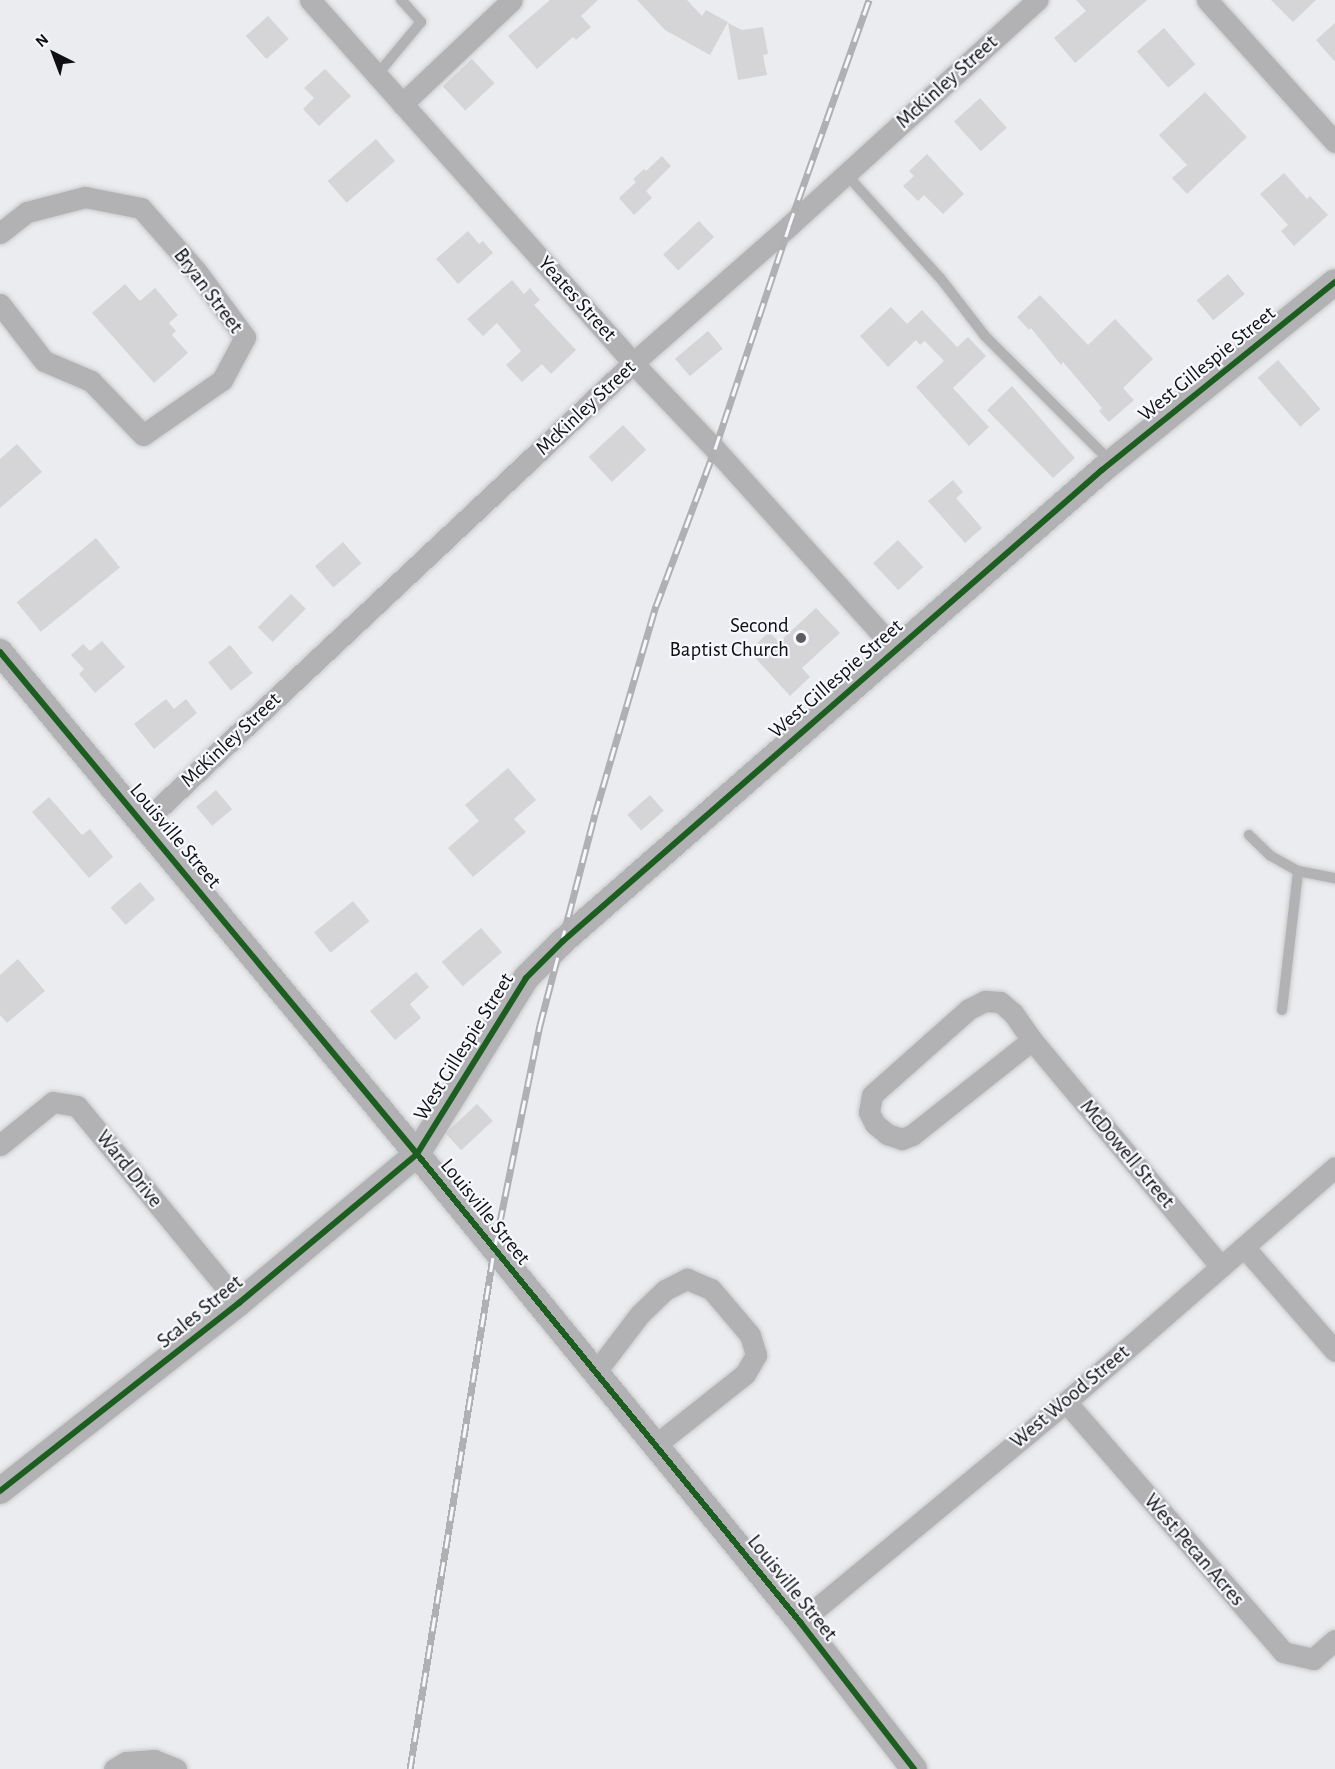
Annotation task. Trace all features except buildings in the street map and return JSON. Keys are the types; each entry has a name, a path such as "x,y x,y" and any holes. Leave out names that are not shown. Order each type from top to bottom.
{"street":[{"name":"Yeates Street","path":"310,0 633,363 715,449 895,649"},
{"path":"402,104 512,0"},
{"name":"McKinley Street","path":"143,823 633,363 1037,0"},
{"path":"1208,0 1335,142"},
{"name":"Bryan Street","path":"0,233 27,212 85,197 141,208 197,272 246,337 222,380 142,435 91,381 44,361 0,304"},
{"name":"West Gillespie Street","path":"417,1154 526,978 563,941 895,649 1112,463 1335,282"},
{"name":"Louisville Street","path":"0,652 417,1154 800,1622 914,1769"},
{"name":"McDowell Street","path":"1032,1040 912,1135 902,1139 887,1134 875,1124 869,1112 872,1095 969,1009 985,1001 1000,1002 1013,1013 1032,1040 1221,1267"},
{"name":"Ward Drive","path":"0,1145 53,1102 77,1106 239,1303"},
{"name":"Scales Street","path":"0,1491 239,1303 417,1154"},
{"name":"West Wood Street","path":"800,1622 1066,1402 1335,1167"},
{"path":"1244,1247 1335,1351"},
{"path":"595,1373 640,1314 665,1290 687,1279 711,1289 750,1335 756,1355 745,1374 654,1446"},
{"name":"West Pecan Acres","path":"1066,1402 1283,1652 1313,1659 1335,1640"},
{"path":"114,1769 126,1762 154,1761 176,1769"}],"lane":[{"path":"377,75 421,22 401,0"},
{"path":"846,174 941,279 985,336 1112,463"},
{"path":"1249,835 1271,856 1298,871 1335,878"},
{"path":"1282,1010 1298,871"}],"railway":[{"path":"410,1769 494,1251 540,1025 595,814 656,606 715,449 789,226 869,0"}],"cycle path":[{"path":"0,1491 239,1303 417,1154 526,978 563,941 1102,470 1335,282"},
{"path":"0,652 417,1154 800,1622 914,1769"}],"place":[{"name":"Second Baptist Church","path":"801,638"}]}
